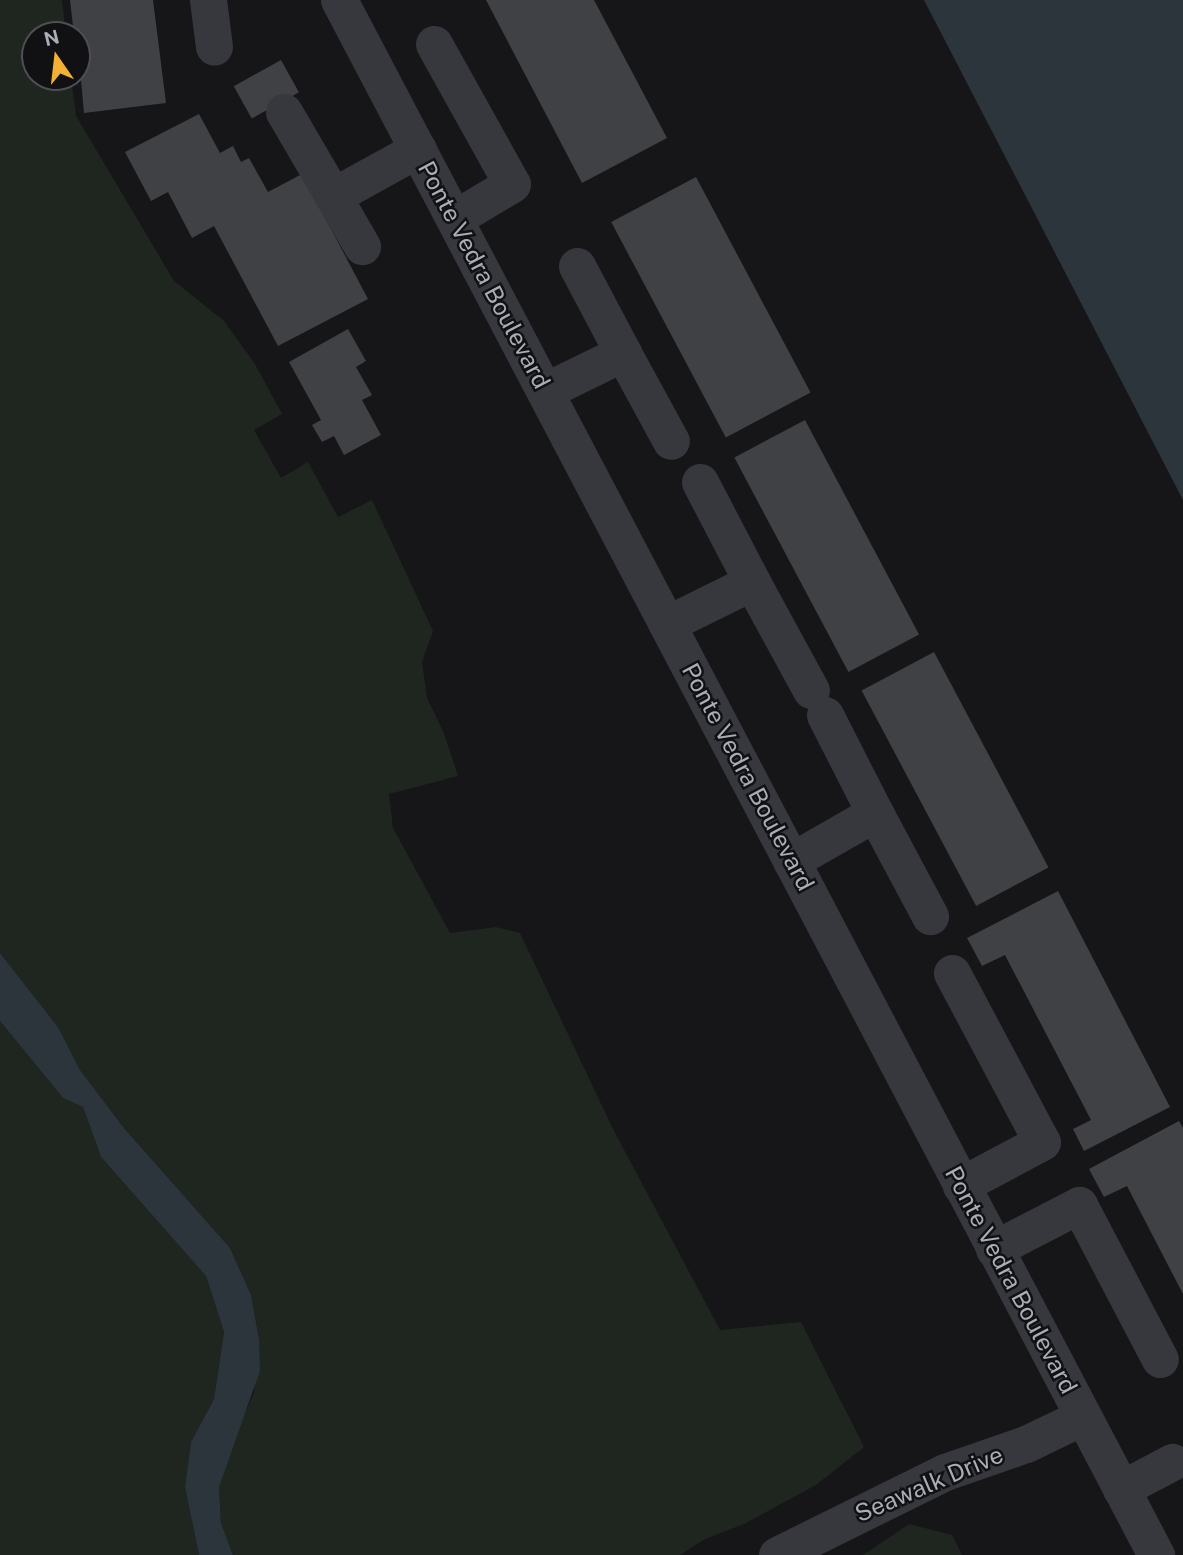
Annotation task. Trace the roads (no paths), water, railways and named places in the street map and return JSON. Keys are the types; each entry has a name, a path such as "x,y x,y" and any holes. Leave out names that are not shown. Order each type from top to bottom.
{"street":[{"path":"208,0 214,47"},
{"name":"Ponte Vedra Boulevard","path":"340,0 1156,1555"},
{"path":"434,44 512,184 454,218"},
{"path":"284,112 362,246"},
{"path":"333,196 418,149"},
{"path":"577,266 671,441"},
{"path":"545,391 623,353"},
{"path":"700,482 930,916"},
{"path":"667,624 752,582"},
{"path":"791,860 875,813"},
{"path":"952,973 1042,1142 961,1185"},
{"path":"994,1249 1079,1205 1160,1359"},
{"name":"Seawalk Drive","path":"777,1555 945,1472 1026,1444 1082,1417"},
{"path":"1121,1489 1172,1462"}]}
